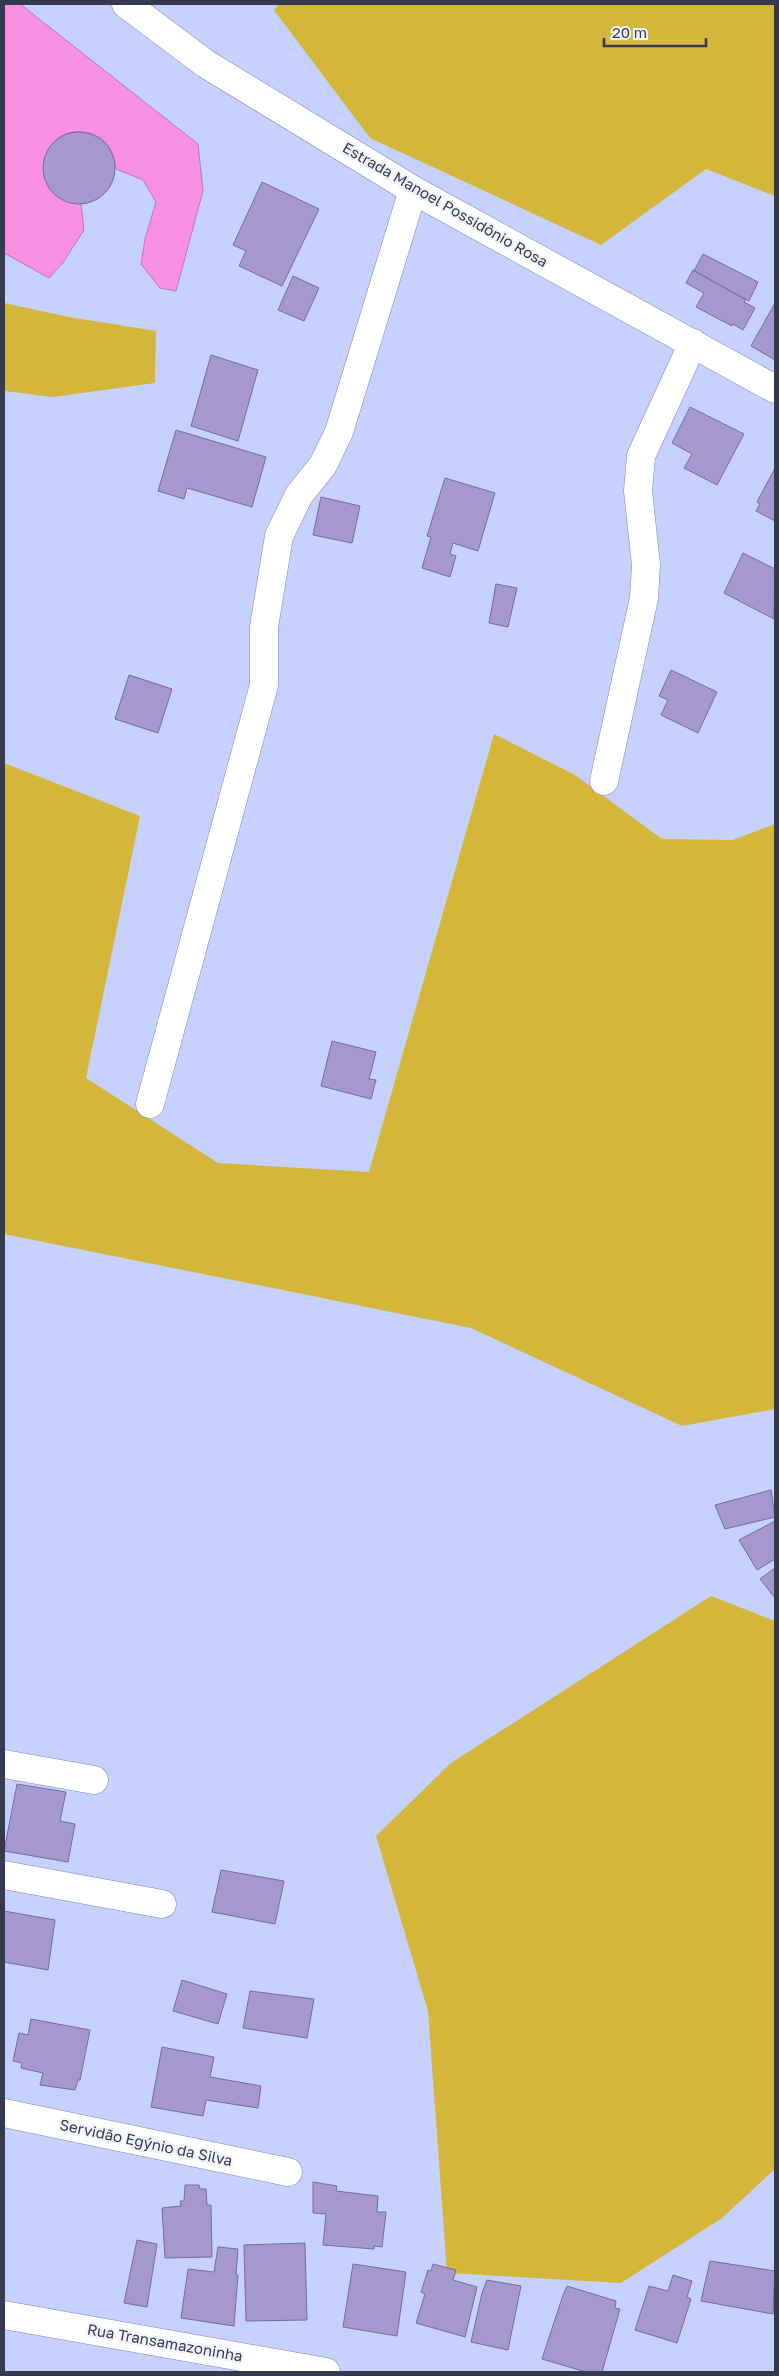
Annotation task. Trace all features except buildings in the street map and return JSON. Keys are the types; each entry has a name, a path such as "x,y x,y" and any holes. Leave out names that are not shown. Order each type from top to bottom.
{"street":[{"name":"Estrada Manoel Possidônio Rosa","path":"126,4 206,64 414,190 775,389"},
{"path":"150,1104 264,684 264,627 279,536 299,495 323,465 339,432 414,190"},
{"path":"604,782 644,598 646,565 638,492 641,456 692,343"},
{"path":"4,1764 94,1780"},
{"path":"4,1875 162,1904"},
{"name":"Servidão Egýnio da Silva","path":"4,2113 288,2172"},
{"name":"Rua Transamazoninha","path":"4,2315 326,2372"}],"shaded area":[{"path":"4,4 20,4 198,144 203,191 176,291 160,288 141,264 145,239 156,202 143,180 116,169 108,145 95,135 77,132 62,136 52,145 45,158 44,172 49,186 61,197 81,204 84,230 62,264 49,278 4,253"},
{"path":"279,4 775,4 775,196 706,169 601,245 370,138 274,10"},
{"path":"4,303 69,317 156,331 155,383 53,397 4,391"},
{"path":"494,734 575,775 662,839 733,840 775,824 775,1409 682,1426 471,1328 4,1234 4,763 140,816 86,1078 218,1163 369,1172"},
{"path":"711,1596 775,1621 775,2169 722,2218 621,2283 447,2273 428,2011 376,1836 451,1763"}]}
